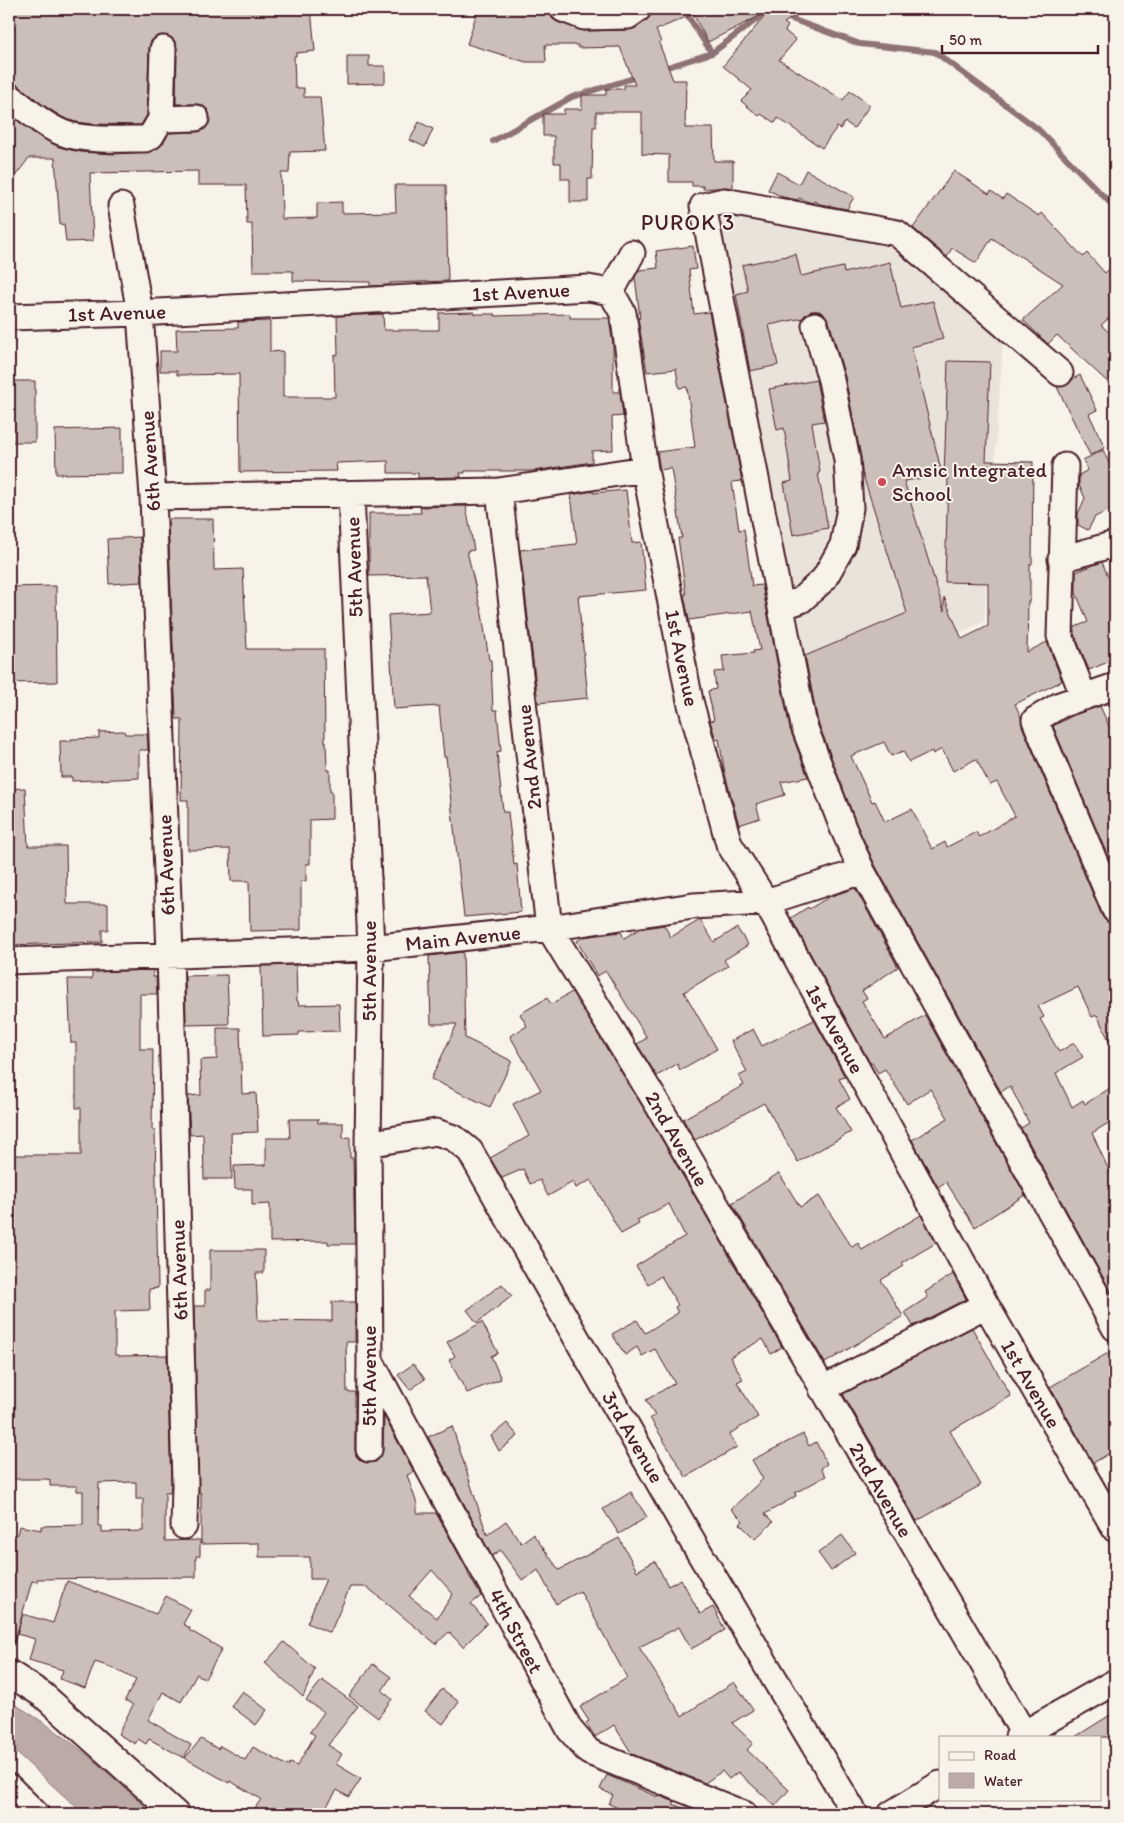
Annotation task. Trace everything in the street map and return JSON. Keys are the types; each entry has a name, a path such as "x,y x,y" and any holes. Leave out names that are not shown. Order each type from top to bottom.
{"street":[{"path":"563,9 584,17 628,16 638,9"},
{"path":"9,96 37,118 64,134 87,138 145,139 151,136 162,119 163,49"},
{"path":"162,119 196,118"},
{"path":"1060,373 897,233 724,201 703,206 804,726 843,828 862,871 1115,1328"},
{"name":"6th Avenue","path":"121,206 140,313 153,498 170,954 185,1474 184,1526"},
{"path":"611,292 632,253"},
{"name":"1st Avenue","path":"9,317 140,313 588,288 611,292 623,313 645,469 690,701 729,844 766,902 986,1305 1115,1529"},
{"path":"781,607 801,600 824,579 843,545 850,508 847,460 831,380 815,325"},
{"path":"1065,466 1060,636 1084,698"},
{"path":"153,498 500,490 645,469"},
{"name":"2nd Avenue","path":"500,490 549,928 658,1106 1021,1735"},
{"name":"5th Avenue","path":"351,494 370,948 368,1144 370,1360 368,1449"},
{"path":"1061,559 1115,544"},
{"path":"1115,686 1060,705 1035,720 1115,910"},
{"name":"Main Avenue","path":"9,961 370,948 549,928 693,906 766,902 862,871"},
{"name":"3rd Avenue","path":"368,1144 436,1132 454,1138 470,1151 690,1537 855,1814"},
{"path":"822,1389 986,1305"},
{"name":"4th Street","path":"370,1360 570,1730 589,1752 744,1814"},
{"path":"9,1674 43,1695 176,1814"},
{"path":"1021,1735 1115,1682"},
{"path":"891,1814 939,1785"},
{"path":"9,1787 36,1814"}],"shaded area":[{"name":"Amsic Integrated School","path":"716,208 902,244 1003,341 984,622 813,694"}],"water":[{"path":"9,1701 48,1725 84,1753 119,1782 152,1814 84,1814 9,1746"}],"building":[{"path":"9,9 311,9 315,51 296,53 296,56 294,56 295,88 304,88 304,97 320,97 325,151 290,152 289,173 281,173 282,219 317,218 317,203 342,202 342,213 396,212 395,185 446,185 448,281 390,283 390,285 370,286 370,282 293,281 293,271 253,271 252,224 247,224 246,185 198,185 198,171 90,173 93,241 66,242 64,224 60,225 55,158 29,158 9,184 9,114 34,133 59,147 80,152 114,154 151,152 163,144 169,133 203,130 209,124 210,117 208,110 202,105 176,104 176,43 171,37 163,35 157,36 151,41 149,48 147,115 141,125 93,124 75,122 62,117 18,85 9,82"},
{"path":"478,9 549,9 552,18 557,22 584,31 628,30 636,28 647,20 651,15 652,9 806,9 784,23 788,26 785,31 796,40 779,60 843,100 850,91 870,105 854,128 845,122 840,129 837,127 822,148 778,118 775,123 761,114 759,116 741,101 752,90 723,66 769,11 708,42 693,14 656,30 673,80 686,80 685,128 713,128 714,161 733,161 733,188 703,189 703,186 692,186 692,182 669,182 669,155 642,154 642,112 596,112 596,127 593,127 592,179 588,179 588,202 570,202 570,179 561,179 561,163 554,163 554,136 543,136 543,114 564,114 564,109 582,109 582,95 606,95 606,89 624,89 624,85 635,85 620,47 578,48 578,45 545,45 546,62 526,62 467,44"},
{"path":"347,56 369,56 369,66 385,66 385,83 347,84"},
{"path":"419,122 433,129 425,147 410,140"},
{"path":"806,170 854,197 847,209 820,204 814,201 813,203 799,198 798,200 783,197 768,190 777,172 799,184"},
{"path":"954,171 989,194 991,191 1003,199 1006,194 1039,216 1042,213 1083,257 1087,253 1105,273 1115,264 1115,313 1101,325 1115,338 1115,389 1057,335 1048,344 1023,320 1063,284 992,238 976,263 952,248 947,257 913,228"},
{"path":"693,246 696,269 689,270 694,314 709,312 742,481 732,482 739,530 744,529 752,586 762,585 790,729 808,777 781,782 785,795 756,804 760,818 739,825 725,774 719,739 716,740 710,721 714,720 708,691 716,689 714,672 724,671 722,656 754,653 753,651 760,650 752,611 689,620 684,595 686,595 678,538 682,538 671,468 660,470 657,452 695,447 687,387 679,388 676,369 647,372 638,318 640,318 635,277 639,270 658,268 656,251"},
{"path":"796,254 801,276 843,267 844,273 890,262 901,308 933,301 943,339 911,347 943,478 931,477 904,481 944,611 944,597 962,639 988,626 988,583 945,582 948,478 944,478 948,361 990,362 986,461 1033,462 1032,564 1030,564 1027,652 1047,642 1062,681 1015,704 1021,717 1022,726 1102,916 1107,922 1115,924 1115,1053 1097,1015 1092,1017 1078,987 1038,1006 1044,1017 1040,1019 1059,1052 1074,1043 1083,1057 1056,1073 1072,1107 1083,1100 1085,1104 1115,1085 1115,1119 1092,1133 1115,1184 1115,1299 1021,1128 1029,1123 1010,1086 1001,1092 875,865 856,823 818,722 805,656 907,613 862,472 861,457 845,377 829,321 819,311 811,311 803,318 769,325 778,365 750,371 736,294 748,291 742,265","holes":["884,742 891,756 903,751 909,762 932,751 933,754 942,749 953,771 976,759 990,785 997,782 1015,816 979,837 976,832 947,847 945,842 932,849 912,809 885,822 875,801 872,802 851,756"]},
{"path":"474,312 474,314 495,314 495,316 570,314 570,318 609,318 613,345 613,392 620,392 623,416 612,417 613,450 592,451 592,462 533,471 465,471 465,473 460,473 461,477 418,478 418,473 388,473 388,461 336,463 337,471 240,472 239,374 177,375 177,371 160,371 160,351 177,351 176,329 238,328 238,322 270,321 270,352 283,351 283,397 335,397 334,355 338,354 337,316 383,314 384,330 439,330 439,313"},
{"path":"1080,375 1097,410 1089,414 1105,448 1090,455 1057,387 1065,386"},
{"path":"816,380 824,421 812,423 820,472 818,473 828,528 793,535 784,483 792,481 784,428 777,430 769,389"},
{"path":"9,381 35,381 35,442 9,442"},
{"path":"122,428 122,473 56,474 55,430"},
{"path":"1103,450 1115,476 1115,507 1095,517 1088,530 1078,525 1078,514 1085,498 1079,485 1079,475 1088,470 1083,460"},
{"path":"626,490 632,543 641,542 646,590 578,596 588,698 538,703 520,550 577,544 571,495 593,491 593,493"},
{"path":"466,506 474,550 467,551 481,607 489,660 491,660 493,710 497,710 501,751 497,752 503,812 508,812 514,865 517,864 521,912 464,917 439,706 394,709 388,615 430,612 426,575 369,576 369,513 421,513 420,507"},
{"path":"168,519 213,519 214,570 243,569 247,649 324,649 325,742 327,770 330,770 330,791 332,791 332,819 310,820 310,864 306,864 306,881 301,881 301,930 250,931 249,881 231,881 230,849 188,850 188,800 181,800 182,719 176,719"},
{"path":"140,537 142,582 109,584 107,539"},
{"path":"1102,562 1115,593 1115,659 1089,670 1074,633 1075,627 1088,622 1076,593 1076,572"},
{"path":"56,586 57,682 9,683 9,587"},
{"path":"1100,706 1115,740 1115,874 1053,726 1074,715"},
{"path":"124,731 125,734 147,734 148,750 139,750 139,778 72,781 72,777 61,777 60,741 99,738 99,732"},
{"path":"25,788 28,846 66,846 67,904 108,904 108,930 102,930 102,942 9,945 9,789"},
{"path":"855,888 898,967 862,991 867,998 862,1001 885,1039 925,1015 1025,1195 975,1227 946,1182 938,1187 912,1140 948,1118 930,1089 907,1104 885,1069 878,1073 872,1063 870,1063 791,918 829,897"},
{"path":"700,920 714,942 737,928 748,945 724,960 728,966 684,992 717,1049 680,1070 677,1064 657,1076 637,1044 647,1038 606,971 597,976 577,941 583,937 621,932 624,938 639,929 664,925 671,937"},
{"path":"463,952 465,1038 512,1061 490,1107 431,1079 457,1024 431,1024 429,956"},
{"path":"296,965 297,1001 299,1005 339,1004 340,1031 299,1032 299,1035 263,1036 261,966"},
{"path":"153,970 153,977 156,977 157,994 140,994 140,1049 153,1049 152,1130 155,1130 158,1288 149,1289 150,1310 115,1311 115,1355 167,1355 171,1484 170,1493 165,1493 165,1541 200,1540 200,1556 196,1556 196,1577 37,1579 37,1582 32,1581 13,1646 9,1646 9,1534 17,1535 19,1526 41,1530 41,1526 83,1525 83,1491 77,1491 77,1486 50,1486 50,1480 47,1479 9,1479 9,1155 81,1155 81,1108 76,1108 76,1043 71,1043 68,979 92,979 92,972","holes":["136,1482 136,1499 143,1499 143,1531 102,1532 102,1526 98,1526 99,1483"]},
{"path":"227,975 229,1024 186,1025 185,976"},
{"path":"572,992 646,1112 782,1347 771,1354 763,1339 730,1357 743,1379 737,1382 758,1417 729,1434 737,1447 686,1477 650,1418 655,1416 646,1400 675,1383 655,1349 642,1356 637,1347 625,1355 612,1334 637,1320 645,1333 678,1313 675,1307 678,1305 661,1276 648,1284 636,1266 685,1236 669,1204 637,1220 639,1224 621,1234 591,1180 576,1188 573,1182 548,1196 540,1180 530,1184 523,1169 502,1178 490,1158 529,1136 513,1104 541,1090 510,1036 527,1026 520,1014 547,998 551,1004"},
{"path":"814,1020 845,1077 839,1079 850,1099 836,1107 851,1132 798,1162 764,1103 695,1140 683,1119 744,1085 739,1076 747,1072 731,1041 753,1029 762,1046"},
{"path":"217,1028 240,1028 242,1094 256,1093 258,1132 231,1133 232,1179 204,1179 203,1134 190,1135 188,1096 201,1095 200,1060 217,1059"},
{"path":"289,1119 318,1119 318,1123 343,1123 343,1138 350,1137 350,1158 353,1158 355,1244 328,1244 328,1241 270,1242 270,1204 252,1205 252,1189 235,1189 234,1166 266,1165 266,1138 290,1138"},
{"path":"779,1173 800,1207 819,1196 852,1247 858,1243 862,1250 921,1215 936,1243 902,1263 904,1266 881,1280 903,1316 825,1363 732,1203"},
{"path":"210,1250 264,1250 264,1273 256,1273 258,1320 332,1321 332,1302 355,1302 355,1342 346,1342 347,1392 355,1392 356,1456 361,1461 368,1463 376,1462 381,1457 384,1416 414,1472 407,1475 417,1504 417,1513 436,1513 481,1596 471,1604 487,1623 463,1647 449,1632 436,1644 367,1587 350,1587 330,1633 307,1623 326,1579 310,1579 310,1557 259,1557 259,1543 201,1544 194,1306 205,1306 205,1290 210,1290","holes":["432,1570 453,1594 437,1618 409,1596"]},
{"path":"953,1274 966,1299 913,1326 905,1312 928,1297 925,1292"},
{"path":"502,1284 512,1296 477,1323 467,1310"},
{"path":"482,1322 498,1353 491,1356 501,1379 467,1393 449,1360 455,1356 447,1342"},
{"path":"972,1328 1011,1396 950,1431 981,1485 917,1521 843,1394"},
{"path":"1115,1349 1115,1450 1093,1463 1050,1387"},
{"path":"413,1364 425,1379 410,1390 398,1375"},
{"path":"507,1423 518,1436 499,1451 491,1436"},
{"path":"452,1426 487,1535 506,1521 521,1543 533,1534 559,1570 619,1538 637,1571 655,1561 668,1586 681,1579 700,1614 713,1607 725,1630 691,1649 679,1627 639,1647 682,1716 734,1682 753,1710 732,1723 753,1743 747,1750 789,1790 775,1806 738,1772 729,1779 722,1771 705,1783 632,1754 614,1725 595,1737 586,1723 589,1721 580,1707 627,1678 580,1591 556,1604 538,1570 523,1581 500,1550 492,1556 428,1437"},
{"path":"803,1434 809,1446 816,1442 827,1464 821,1468 826,1476 795,1493 796,1496 765,1514 773,1522 755,1539 740,1524 743,1521 731,1509 763,1479 752,1460"},
{"path":"631,1492 647,1517 619,1534 603,1509"},
{"path":"842,1535 855,1553 831,1571 818,1553"},
{"path":"67,1581 156,1614 166,1596 191,1610 183,1624 190,1628 189,1630 222,1649 205,1679 197,1674 181,1702 163,1692 148,1720 191,1745 184,1758 149,1739 146,1744 138,1739 135,1744 118,1734 133,1705 125,1700 136,1680 113,1668 95,1662 85,1688 60,1679 63,1670 29,1660 35,1639 17,1634 23,1614 53,1623"},
{"path":"284,1642 315,1669 303,1697 265,1663"},
{"path":"373,1664 391,1677 382,1691 392,1699 378,1718 349,1696"},
{"path":"322,1680 358,1706 328,1745 342,1754 336,1764 361,1779 349,1797 337,1790 322,1814 251,1814 261,1799 185,1758 201,1739 218,1749 220,1746 245,1760 253,1747 288,1766 290,1763 297,1766 315,1735 310,1732 324,1712 306,1700"},
{"path":"442,1689 459,1702 443,1724 425,1711"},
{"path":"242,1691 267,1710 256,1725 231,1706"},
{"path":"1115,1712 1115,1737 1077,1736"},
{"path":"607,1775 658,1797 657,1795 675,1802 673,1804 697,1814 631,1814 609,1804 613,1795 600,1789"}],"waterway":[{"path":"683,9 712,53"},
{"path":"661,69 712,53 769,10 772,11"},
{"path":"783,16 860,44 935,52 1038,129 1115,208"},
{"path":"493,141 572,97 640,76"}],"place":[{"name":"Amsic Integrated School","path":"882,482"}],"district":[{"name":"PUROK 3","path":"688,222"}]}
